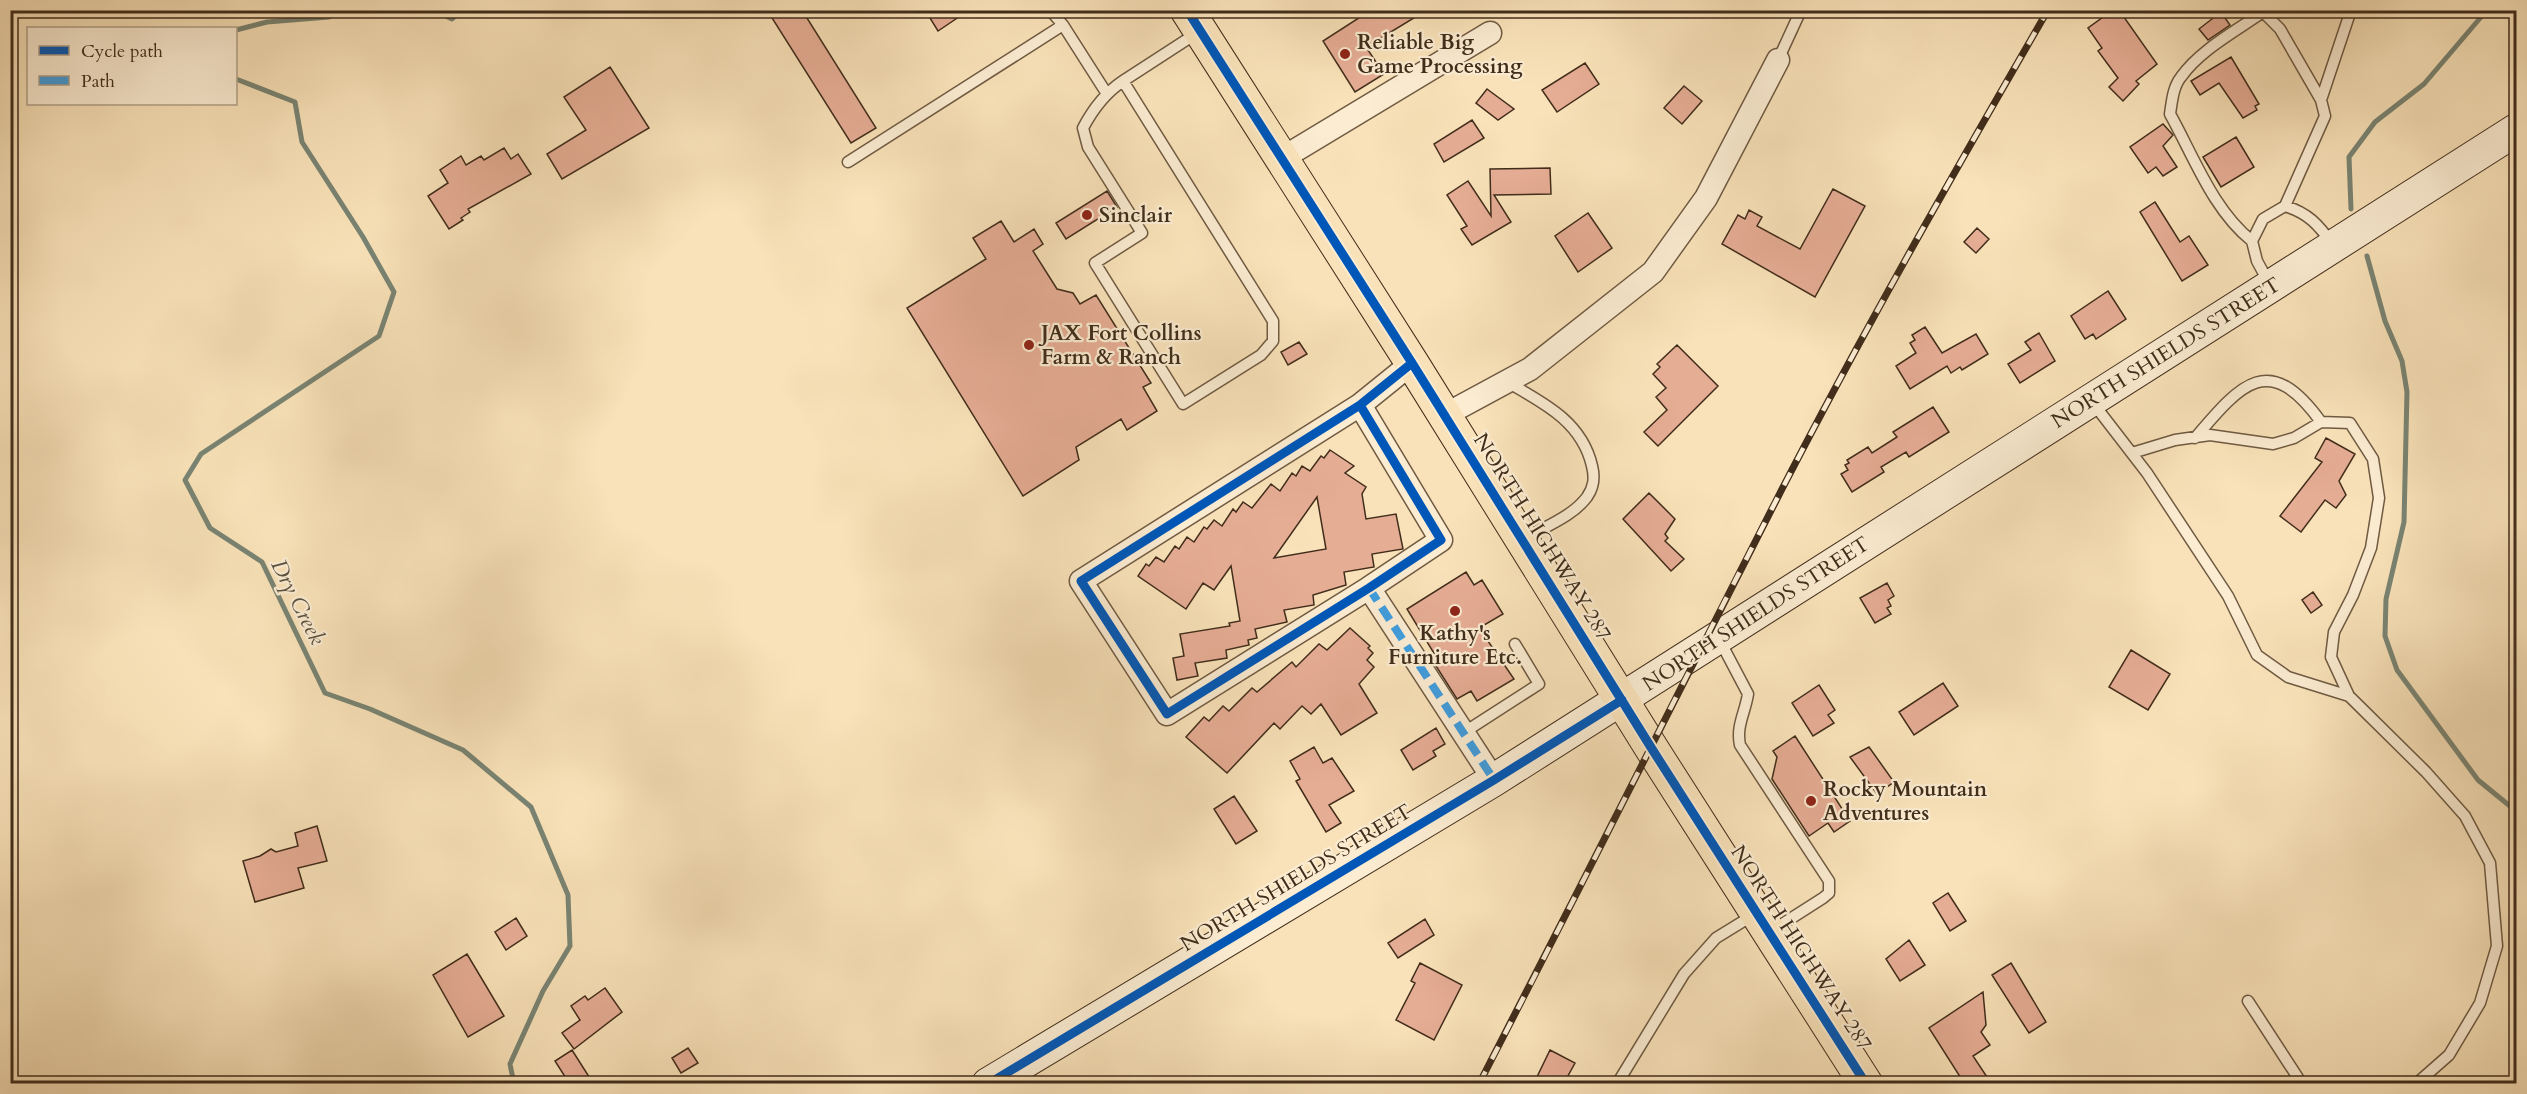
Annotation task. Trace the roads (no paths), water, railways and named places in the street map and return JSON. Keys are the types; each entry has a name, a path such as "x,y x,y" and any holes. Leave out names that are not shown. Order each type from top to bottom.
{"highway":[{"name":"NORTH HIGHWAY 287","path":"1194,21 1866,1083"}],"main road":[{"name":"NORTH SHIELDS STREET","path":"988,1083 1494,780 2517,130"}],"street":[{"path":"1281,159 1490,33"},
{"path":"1445,415 1530,369 1653,272 1706,198 1778,60"},
{"path":"1360,405 1441,540 1369,588 1167,714 1081,581 1360,405 1412,363"},
{"path":"1369,588 1494,780"}],"lane":[{"path":"1050,10 1063,25 1107,94"},
{"path":"1778,60 1801,10"},
{"path":"2321,100 2351,10"},
{"path":"2252,241 2263,219 2285,206 2325,116 2321,100 2280,29 2262,11 2202,56 2180,78 2172,97 2170,114 2221,209 2236,228 2252,241 2257,261 2271,286"},
{"path":"1123,81 1273,321 1273,341 1261,355 1183,404 1095,263 1142,233 1088,147 1083,128 1093,108 1107,94 1194,21"},
{"path":"848,162 1063,25"},
{"path":"2285,206 2300,211 2319,224 2334,246"},
{"path":"2195,438 2223,404 2242,389 2267,380 2288,386 2305,400 2321,422"},
{"path":"1507,382 1552,408 1573,426 1588,451 1593,472 1593,485 1573,511 1522,540"},
{"path":"2091,400 2132,453 2228,596 2257,655 2288,677 2349,696"},
{"path":"2132,453 2210,435 2273,444 2294,438 2321,422 2350,423 2373,459 2379,498 2371,548 2353,595 2334,632 2331,657 2349,696 2426,772 2464,816 2490,863 2497,946 2480,1004 2449,1055 2416,1083"},
{"path":"1617,1083 1684,974 1716,938 1764,922 1823,898 1829,893 1829,881 1740,745 1739,722 1748,694 1718,638"},
{"path":"1463,733 1539,684 1515,644"},
{"path":"2248,1001 2302,1083"}],"waterway":[{"name":"Dry Creek","path":"237,30 267,22 329,17 347,10"},
{"name":"Dry Creek","path":"434,10 452,19 462,10"},
{"path":"2351,209 2349,157 2375,122 2424,84 2487,10"},
{"name":"Dry Creek","path":"237,79 295,102 302,142 363,237 394,292 379,336 201,454 185,480 210,528 262,562 325,693 370,709 463,750 531,807 568,895 570,946 543,991 510,1064 514,1084"},
{"path":"2367,256 2385,321 2402,361 2407,392 2404,522 2386,599 2385,636 2397,670 2478,780 2516,811"}],"railway":[{"path":"1479,1084 1845,369 2048,10"}],"place":[{"name":"Reliable Big Game Processing","path":"1345,54"},
{"name":"Sinclair","path":"1087,215"},
{"name":"JAX Fort Collins Farm & Ranch","path":"1029,345"},
{"name":"Kathy's Furniture Etc.","path":"1455,611"},
{"name":"Rocky Mountain Adventures","path":"1811,801"}]}
